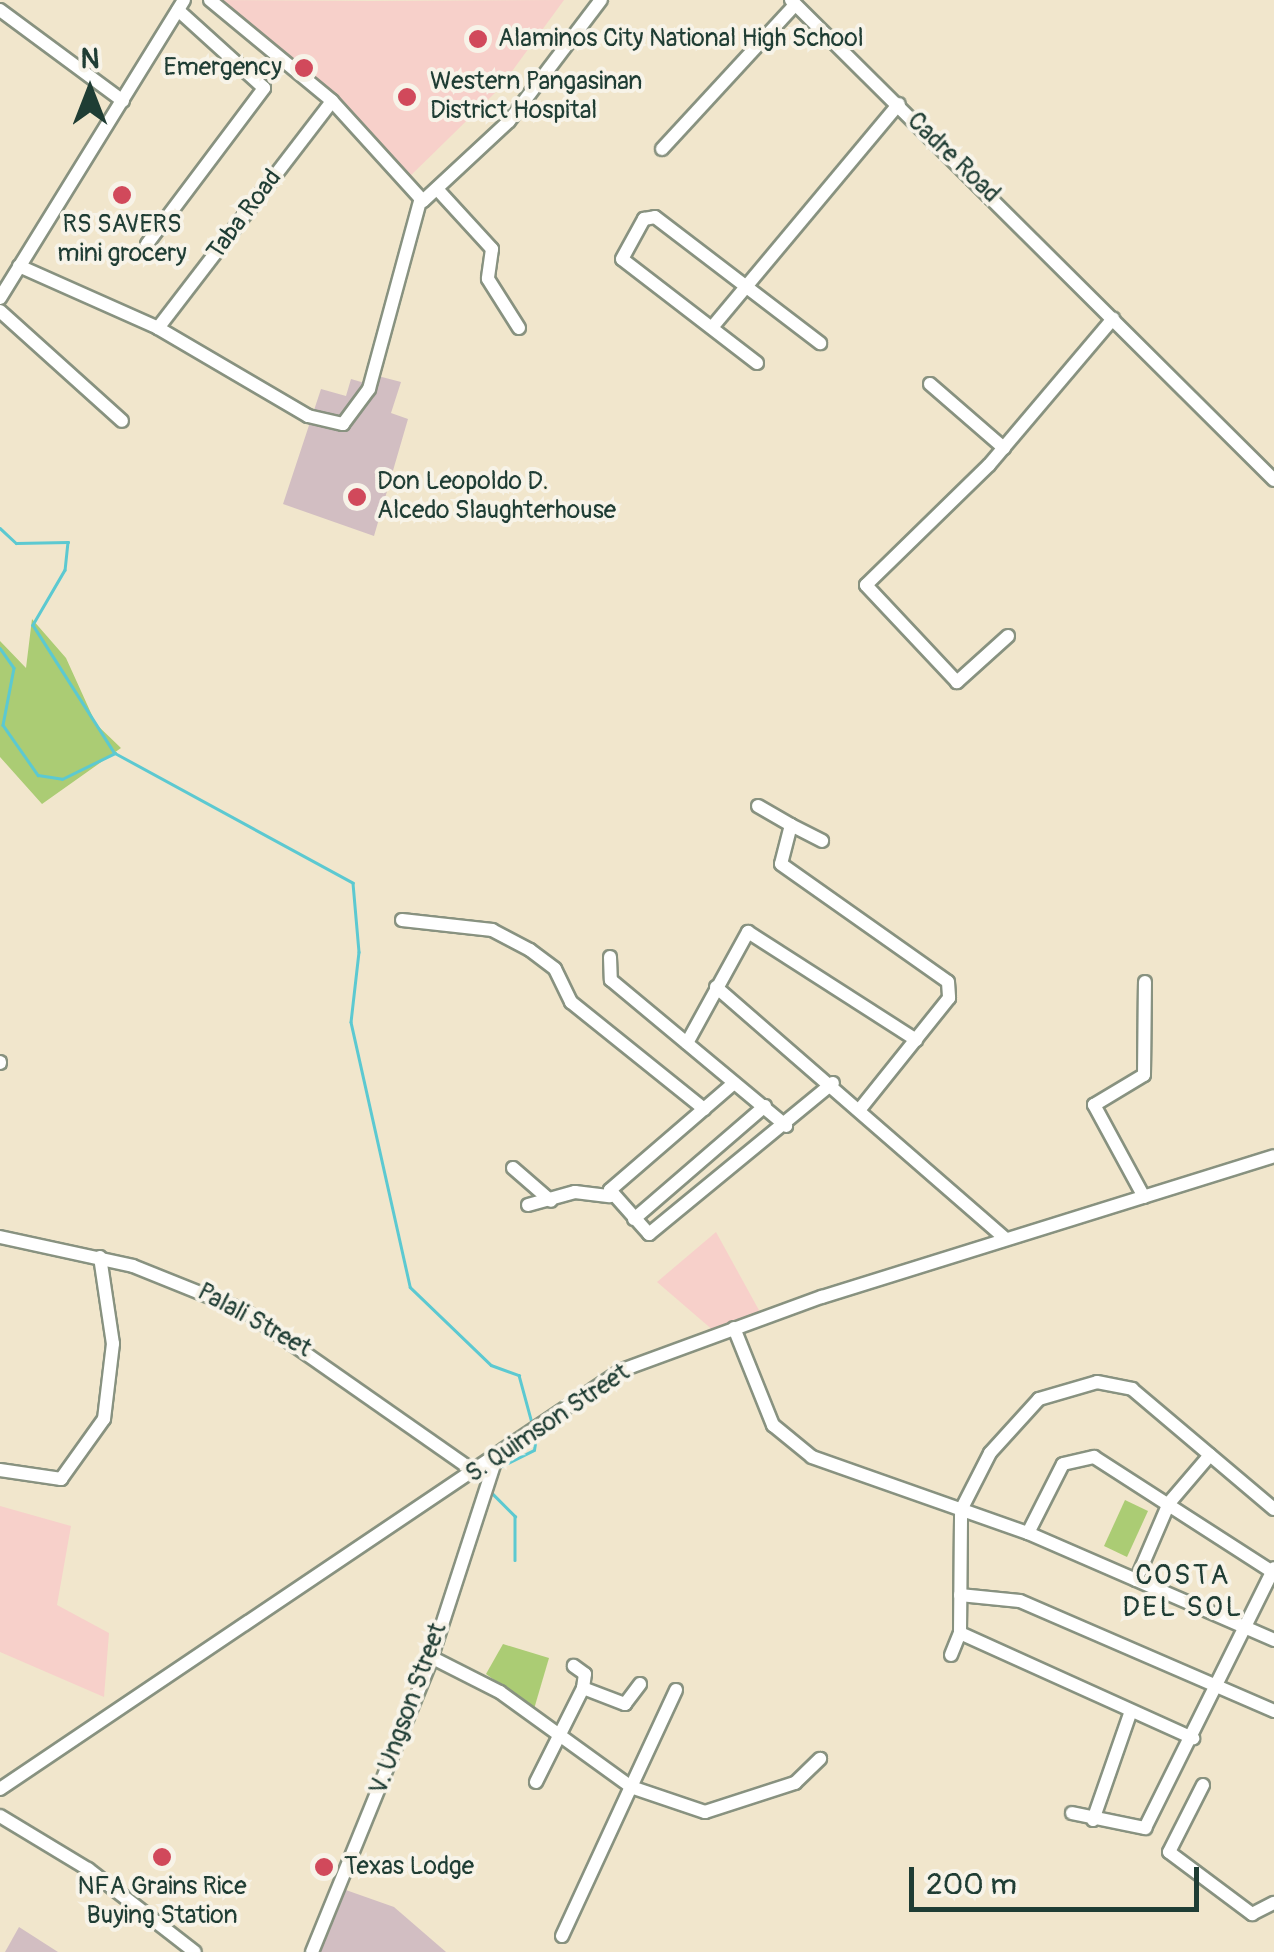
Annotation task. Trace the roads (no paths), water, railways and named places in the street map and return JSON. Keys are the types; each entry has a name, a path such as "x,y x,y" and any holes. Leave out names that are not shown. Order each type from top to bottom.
{"street":[{"path":"210,0 332,101 420,201"},
{"path":"19,266 158,328 308,416 352,420 420,201 438,190 509,121 601,0"},
{"path":"662,149 793,2"},
{"name":"Cadre Road","path":"793,2 1274,480"},
{"path":"0,298 181,5 264,88 147,244"},
{"path":"0,10 122,101"},
{"name":"Taba Road","path":"158,328 332,101"},
{"path":"714,326 899,104"},
{"path":"438,190 492,249 488,279 519,328"},
{"path":"757,363 620,257 644,219 655,217 749,284 820,343"},
{"path":"0,312 122,421"},
{"path":"1008,636 957,682 866,590 1004,448 1113,318"},
{"path":"930,384 1004,448"},
{"path":"758,806 822,842"},
{"path":"791,825 781,864 948,982 949,998 861,1108"},
{"path":"402,920 506,935 555,970 571,1002 704,1109"},
{"path":"687,1043 738,938 752,932 916,1040"},
{"path":"610,956 610,980 786,1126"},
{"path":"1144,1197 1094,1102 1144,1075 1145,982"},
{"path":"716,987 833,1083 1006,1239"},
{"path":"528,1206 610,1196 734,1083"},
{"path":"610,1196 649,1234 663,1230 833,1083"},
{"path":"634,1219 765,1106"},
{"name":"S. Quimson Street","path":"0,1789 495,1462 622,1370 734,1328 1274,1156"},
{"path":"514,1168 552,1201"},
{"name":"Palali Street","path":"0,1237 100,1257 188,1284 280,1330 476,1473"},
{"path":"0,1470 61,1480 104,1419 112,1344 100,1257"},
{"path":"734,1328 789,1442 1028,1534 1274,1640"},
{"path":"952,1656 960,1633 961,1510 1018,1416 1084,1384 1132,1389 1274,1509"},
{"path":"1136,1580 1169,1503 1210,1455"},
{"path":"1028,1534 1063,1464 1082,1457 1110,1460 1273,1570 1193,1738 1140,1832 1072,1813"},
{"name":"V. Ungson Street","path":"312,1952 432,1658 495,1462"},
{"path":"960,1595 1020,1601 1274,1711"},
{"path":"960,1633 1193,1738"},
{"path":"432,1658 500,1692 591,1762 631,1786 705,1812 794,1783 820,1760"},
{"path":"536,1782 583,1688 585,1674 574,1666"},
{"path":"583,1688 625,1704 640,1684"},
{"path":"562,1936 676,1690"},
{"path":"1093,1820 1130,1712"},
{"path":"1203,1786 1170,1854 1252,1914 1274,1903"},
{"path":"0,1816 88,1869 195,1952"}],"waterway":[{"path":"0,528 16,543 68,542 65,570 33,625 114,752"},
{"path":"0,648 14,668 3,725 38,775 62,779 115,753 353,883 359,952 351,1022 410,1287 491,1365 519,1375 532,1423"},
{"path":"498,1468 534,1450 536,1437"},
{"path":"492,1493 515,1516 515,1560"}],"place":[{"name":"Alaminos City National High School","path":"478,39"},
{"name":"Emergency","path":"304,68"},
{"name":"Western Pangasinan District Hospital","path":"407,97"},
{"name":"RS SAVERS mini grocery","path":"122,195"},
{"name":"Don Leopoldo D. Alcedo Slaughterhouse","path":"357,497"},
{"name":"NFA Grains Rice Buying Station","path":"162,1857"},
{"name":"Texas Lodge","path":"324,1867"}],"district":[{"name":"COSTA DEL SOL","path":"1183,1592"}]}
